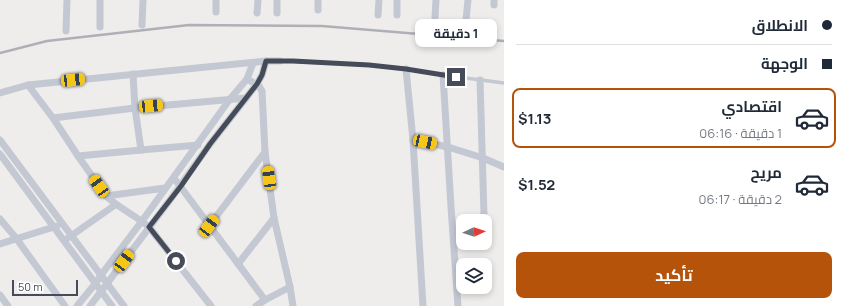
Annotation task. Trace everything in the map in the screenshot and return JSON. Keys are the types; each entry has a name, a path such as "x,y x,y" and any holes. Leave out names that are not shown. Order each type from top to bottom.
{"street":[{"path":"66,31 67,0"},
{"path":"100,0 100,27"},
{"path":"142,25 143,0"},
{"path":"216,0 216,12"},
{"path":"257,13 258,0"},
{"path":"277,0 277,13"},
{"path":"318,0 318,10"},
{"path":"378,15 379,0"},
{"path":"397,0 397,15"},
{"path":"435,17 436,0"},
{"path":"466,20 468,0"},
{"path":"90,306 181,186 210,144 257,84 262,75 266,61"},
{"path":"0,93 28,85 266,61 280,61"},
{"path":"77,306 174,178 230,99 247,79 253,63"},
{"path":"406,69 413,140 423,306"},
{"path":"133,74 135,108 141,150"},
{"path":"443,75 458,306"},
{"path":"247,79 257,84 262,91 265,152 274,218 293,306"},
{"path":"480,80 484,214"},
{"path":"28,85 53,118 106,196 115,205 142,221 149,227 211,306"},
{"path":"53,118 135,108 246,98"},
{"path":"413,140 448,147 483,158 504,167"},
{"path":"0,141 124,306"},
{"path":"78,156 210,144"},
{"path":"209,226 265,152"},
{"path":"0,154 112,306"},
{"path":"174,178 265,300"},
{"path":"106,196 165,188"},
{"path":"64,241 115,205"},
{"path":"238,264 274,218"},
{"path":"0,219 16,238 65,306"},
{"path":"0,244 63,224"},
{"path":"256,306 290,287"},
{"path":"0,295 8,306"}],"lane":[{"path":"280,61 369,65 504,83"}],"railway":[{"path":"0,53 47,41 189,25 322,26 504,41"}],"route":[{"path":"176,261 149,227 181,186 210,144 257,84 262,75 266,61 369,65 456,77"}]}
